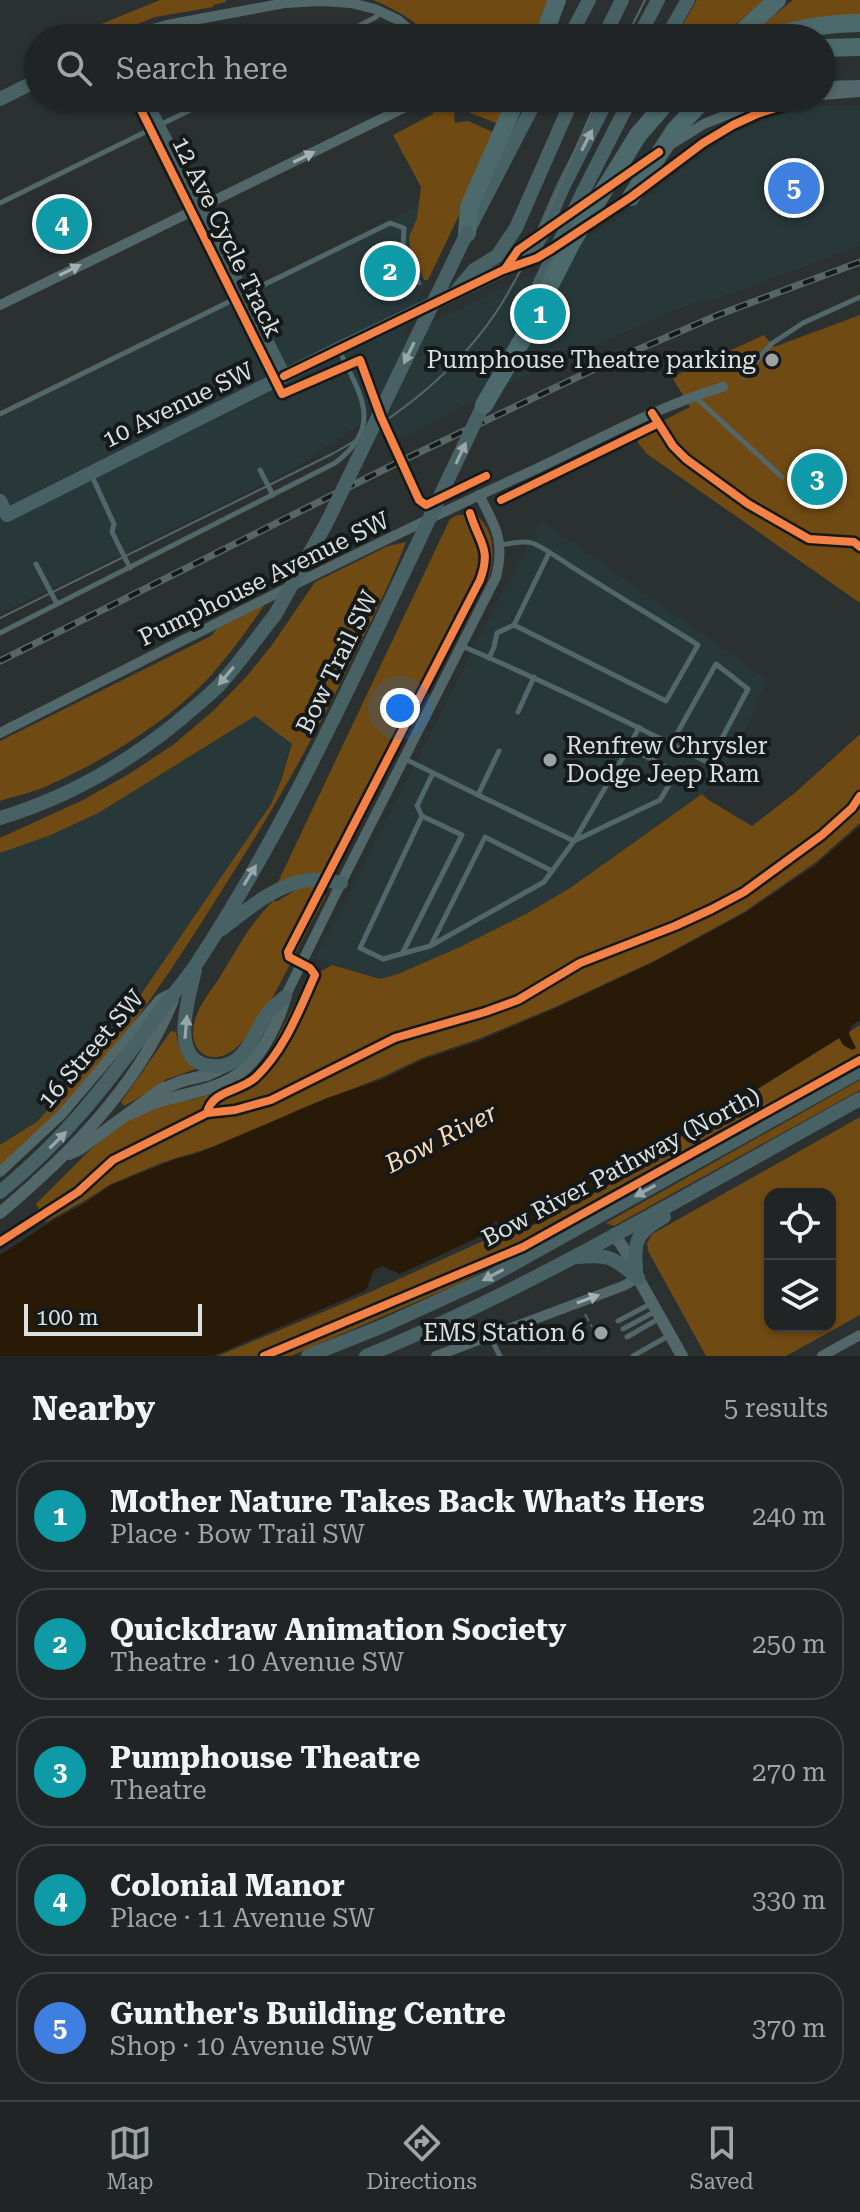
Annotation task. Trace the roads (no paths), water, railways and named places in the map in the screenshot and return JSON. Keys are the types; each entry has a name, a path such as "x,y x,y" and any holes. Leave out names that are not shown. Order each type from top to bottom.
{"highway":[{"path":"548,24 557,0"},
{"path":"750,24 777,0"},
{"path":"830,24 860,23"},
{"path":"836,48 860,47"},
{"path":"467,233 469,207 511,112"},
{"path":"484,405 521,342 572,242 638,135 658,112"},
{"path":"631,197 659,152 692,112"}],"main road":[{"path":"576,24 589,0"},
{"path":"610,24 622,0"},
{"path":"645,24 658,0"},
{"path":"674,24 688,0"},
{"path":"0,99 24,87"},
{"path":"151,112 284,376"},
{"path":"1,819 64,795 162,736 221,683 275,615 327,522 467,233 530,112"},
{"path":"455,293 474,270 497,256 516,228 567,112"},
{"name":"10 Avenue SW","path":"3,517 505,269 526,255 543,233 601,112"},
{"name":"Bow Trail SW","path":"0,1192 71,1127 196,965 295,798 624,112"},
{"path":"563,187 566,198 579,208"},
{"path":"516,228 515,238 526,255"},
{"path":"0,501 3,517"},
{"path":"216,934 251,906 290,884 312,879 341,883"},
{"path":"196,965 183,1029 185,1046 192,1057 204,1066 230,1064 244,1053 269,1011 285,997"},
{"path":"308,1356 488,1278 860,1071"},
{"path":"366,1356 487,1302 860,1102"},
{"path":"637,1273 634,1251 637,1239 650,1225 833,1124 860,1102"},
{"path":"561,1238 596,1229 614,1234"},
{"path":"570,1258 605,1256 637,1273"}],"street":[{"path":"172,24 285,3 322,1 351,3 381,11 403,24"},
{"path":"836,86 860,85"},
{"path":"836,94 860,92"},
{"path":"0,305 395,112"},
{"path":"543,233 659,152 704,124 734,112"},
{"path":"526,255 631,197 703,143 763,112"},
{"name":"Pumphouse Avenue SW","path":"0,733 479,495 693,396 723,387"},
{"path":"127,1115 232,1080 259,1056 341,883 496,577 501,545 496,526 479,495"},
{"path":"0,1213 59,1158 122,1089 164,1021 178,987"},
{"name":"16 Street SW","path":"0,1172 62,1114 160,999 178,987"},
{"path":"59,1158 80,1149 160,1090 230,1064"},
{"path":"614,1234 682,1356"},
{"path":"436,1356 623,1286 637,1273"},
{"path":"822,1356 860,1335"}],"lane":[{"path":"362,24 381,11"},
{"path":"0,203 186,112"},
{"path":"0,414 390,223 404,228 403,248 419,283"},
{"path":"744,376 771,344 803,323 860,297"},
{"path":"0,633 335,463 352,450 361,435 365,413 338,349"},
{"path":"693,396 782,477"},
{"path":"260,470 273,495"},
{"path":"91,473 114,524 112,532 130,568"},
{"path":"501,545 530,542 698,645 666,701 514,625"},
{"path":"489,658 497,633 514,625 549,553"},
{"path":"36,564 57,604"},
{"path":"461,646 534,677 709,763 748,689 716,664 671,744"},
{"path":"518,712 534,677"},
{"path":"422,816 360,948 383,959 430,946 544,882 574,841 639,727"},
{"path":"574,841 660,800 676,773 629,747"},
{"path":"478,795 499,751"},
{"path":"404,759 574,841"},
{"path":"402,954 462,835 422,816 417,806 433,773"},
{"path":"430,946 485,837 552,871"},
{"path":"618,1321 656,1311"},
{"path":"623,1329 656,1311"},
{"path":"627,1337 656,1311"},
{"path":"633,1356 670,1335"},
{"path":"489,1336 500,1356"}],"water":[{"name":"Bow River","path":"860,826 860,1020 851,1026 849,1034 856,1048 852,1050 843,1045 839,1038 663,1147 644,1163 544,1220 513,1231 496,1221 479,1237 400,1274 382,1266 374,1270 366,1290 213,1356 0,1356 0,1255 52,1221 109,1186 178,1158 196,1154 327,1098 381,1080 422,1060 479,1041 654,962 745,913 817,864"}],"tram line":[{"path":"633,24 645,0"},
{"path":"0,618 334,453 385,421 432,384 474,342 508,293 592,112"}],"railway":[{"path":"0,661 401,461 607,363 718,315 860,262"}],"place":[{"name":"Gunther's Building Centre","path":"794,188"},
{"name":"Colonial Manor","path":"62,224"},
{"name":"Quickdraw Animation Society","path":"390,271"},
{"name":"Mother Nature Takes Back What’s Hers","path":"540,314"},
{"name":"Pumphouse Theatre parking","path":"772,360"},
{"name":"Pumphouse Theatre","path":"817,479"},
{"name":"Renfrew Chrysler Dodge Jeep Ram","path":"550,760"},
{"name":"EMS Station 6","path":"601,1333"}]}
